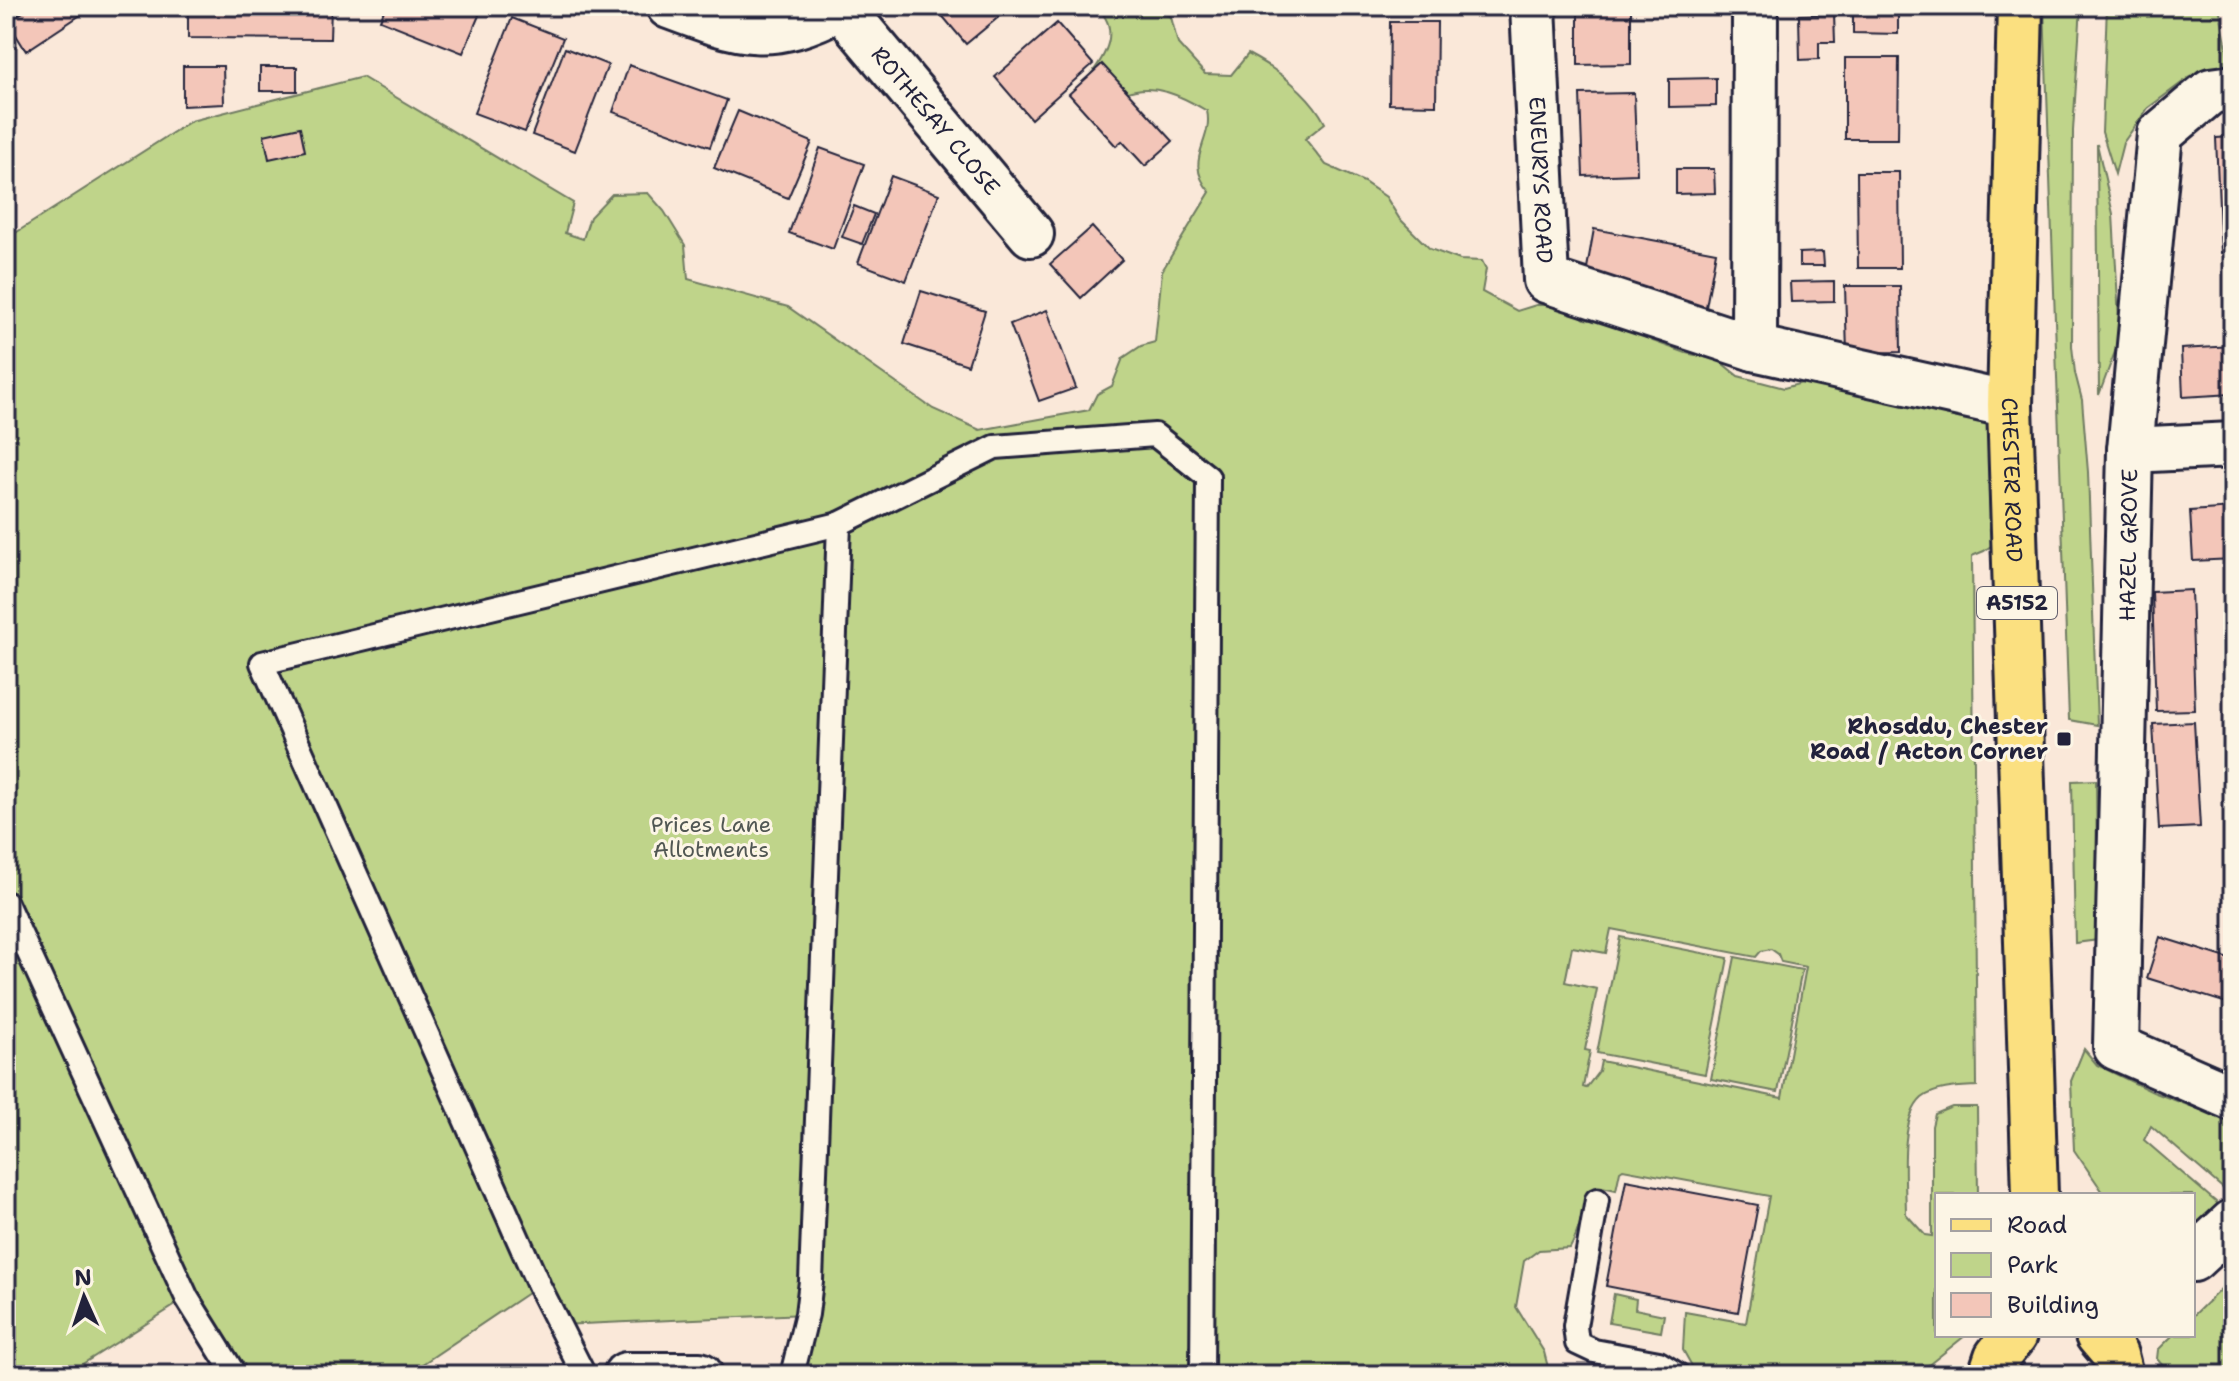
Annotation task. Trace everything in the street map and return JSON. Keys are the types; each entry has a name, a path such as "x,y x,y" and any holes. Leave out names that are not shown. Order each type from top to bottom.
{"main road":[{"name":"CHESTER ROAD","path":"2020,6 2010,405 2035,1193"},
{"path":"1991,1375 1997,1357 2012,1337"}],"street":[{"path":"669,6 722,26 766,32 802,24 842,6"},
{"name":"ROTHESAY CLOSE","path":"842,6 1031,234"},
{"name":"ENEURYS ROAD","path":"1533,6 1546,280 1754,348 2010,405"},
{"path":"1754,348 1755,6"},
{"name":"HAZEL GROVE","path":"2233,88 2211,91 2160,134 2130,450 2116,1047 2233,1098"},
{"path":"2130,450 2233,445"},
{"path":"2195,1257 2233,1222"},
{"path":"626,1375 700,1375"}],"lane":[{"path":"584,1375 532,1272 262,663 839,524 995,447 1155,435 1208,477 1202,1375"},
{"path":"792,1375 807,1314 811,1281 839,524"},
{"path":"6,903 187,1298 235,1375"},
{"path":"1597,1200 1575,1326 1577,1343 1594,1351 1659,1363 1678,1375"}],"green space":[{"name":"Prices Lane Allotments","path":"1095,6 1152,6 1171,17 1178,44 1205,74 1231,75 1248,54 1270,67 1302,92 1325,123 1305,139 1326,165 1364,182 1386,197 1399,218 1430,249 1460,260 1482,261 1486,269 1482,292 1517,311 1536,305 1565,305 1585,319 1618,324 1686,353 1718,360 1738,376 1784,388 1809,381 2003,412 1999,540 1972,556 1977,1086 1941,1090 1922,1098 1909,1121 1905,1153 1906,1214 1925,1235 1932,1236 1932,1126 1935,1114 1952,1107 1977,1107 1978,1193 1935,1193 1935,1337 1964,1337 1916,1375 1697,1375 1683,1350 1685,1312 1746,1323 1769,1196 1623,1169 1616,1190 1598,1186 1593,1192 1570,1248 1539,1250 1524,1261 1516,1307 1544,1352 1550,1375 792,1375 806,1314 560,1325 531,1291 406,1375 235,1375 187,1298 65,1375 6,1375 6,239 191,121 362,77 573,203 565,233 583,239 590,217 612,194 648,193 664,211 685,245 688,279 788,307 933,409 980,430 1089,410 1097,394 1112,386 1123,358 1141,346 1155,342 1162,271 1210,192 1199,170 1208,122 1207,111 1168,92 1147,89 1125,93 1088,78 1105,51 1108,23","holes":["1611,929 1756,957 1761,951 1771,949 1778,954 1781,962 1806,967 1782,1098 1601,1061 1599,1071 1586,1088 1583,1087 1590,1051 1585,1050 1597,989 1565,982 1572,947 1606,953"]},
{"path":"2044,6 2081,6 2073,131 2072,346 2082,400 2088,472 2097,725 2069,720"},
{"path":"2107,6 2219,6 2231,70 2191,76 2148,108 2123,143 2115,174 2102,132"},
{"path":"2097,144 2113,214 2120,338 2099,395"},
{"path":"2096,780 2098,940 2075,943 2072,781"},
{"path":"1620,937 1728,958 1705,1074 1597,1053"},
{"path":"1735,957 1802,970 1778,1092 1711,1079"},
{"path":"2084,1049 2097,1065 2153,1092 2201,1110 2211,1108 2233,1113 2233,1197 2151,1126 2144,1140 2231,1215 2195,1248 2195,1193 2104,1193 2074,1150 2071,1081"},
{"path":"2233,1277 2233,1375 2175,1375 2157,1359 2158,1350 2171,1337 2195,1337 2195,1314"},
{"path":"1614,1294 1636,1299 1635,1309 1664,1315 1661,1332 1609,1323"}],"building":[{"path":"32,6 94,6 26,51 8,22"},
{"path":"188,6 331,6 330,39 188,38"},
{"path":"386,6 483,6 463,53 380,20"},
{"path":"934,6 1012,6 966,44"},
{"path":"1578,6 1631,6 1631,64 1578,65"},
{"path":"1853,6 1898,6 1898,34 1853,33"},
{"path":"1834,14 1835,42 1819,42 1819,59 1800,60 1799,15"},
{"path":"512,18 563,38 525,132 474,113"},
{"path":"1390,22 1437,22 1436,105 1389,104"},
{"path":"1057,23 1093,64 1031,119 995,77"},
{"path":"565,48 608,65 575,151 532,135"},
{"path":"1845,58 1899,58 1898,139 1845,139"},
{"path":"1102,64 1173,141 1145,166 1122,141 1116,146 1069,94"},
{"path":"629,65 727,100 710,147 613,112"},
{"path":"183,66 223,66 224,104 183,106"},
{"path":"260,67 297,67 297,91 260,91"},
{"path":"1716,78 1716,106 1669,107 1669,79"},
{"path":"1634,93 1637,174 1583,176 1580,94"},
{"path":"738,111 812,142 788,198 714,168"},
{"path":"300,127 305,151 269,159 264,135"},
{"path":"2233,137 2233,252 2221,253 2216,138"},
{"path":"820,148 864,164 833,249 789,233"},
{"path":"1676,169 1714,169 1715,193 1676,194"},
{"path":"1857,172 1899,172 1900,268 1858,268"},
{"path":"891,176 939,194 906,281 858,263"},
{"path":"854,206 874,214 862,244 842,237"},
{"path":"1092,227 1122,260 1081,298 1050,264"},
{"path":"1594,229 1716,252 1706,307 1584,285"},
{"path":"1823,252 1824,266 1799,266 1799,253"},
{"path":"1834,281 1834,301 1791,302 1790,282"},
{"path":"1845,286 1900,286 1901,352 1847,353"},
{"path":"921,291 985,311 968,365 904,344"},
{"path":"1047,310 1076,388 1039,401 1010,324"},
{"path":"2233,346 2233,394 2183,397 2181,349"},
{"path":"2233,508 2233,559 2193,561 2190,511"},
{"path":"2191,590 2195,710 2156,711 2152,592"},
{"path":"2194,722 2200,827 2159,829 2153,724"},
{"path":"2160,937 2233,960 2233,1005 2147,978"},
{"path":"1626,1180 1758,1205 1738,1312 1606,1286"}],"place":[{"name":"Rhosddu, Chester Road / Acton Corner","path":"2064,739"}]}
